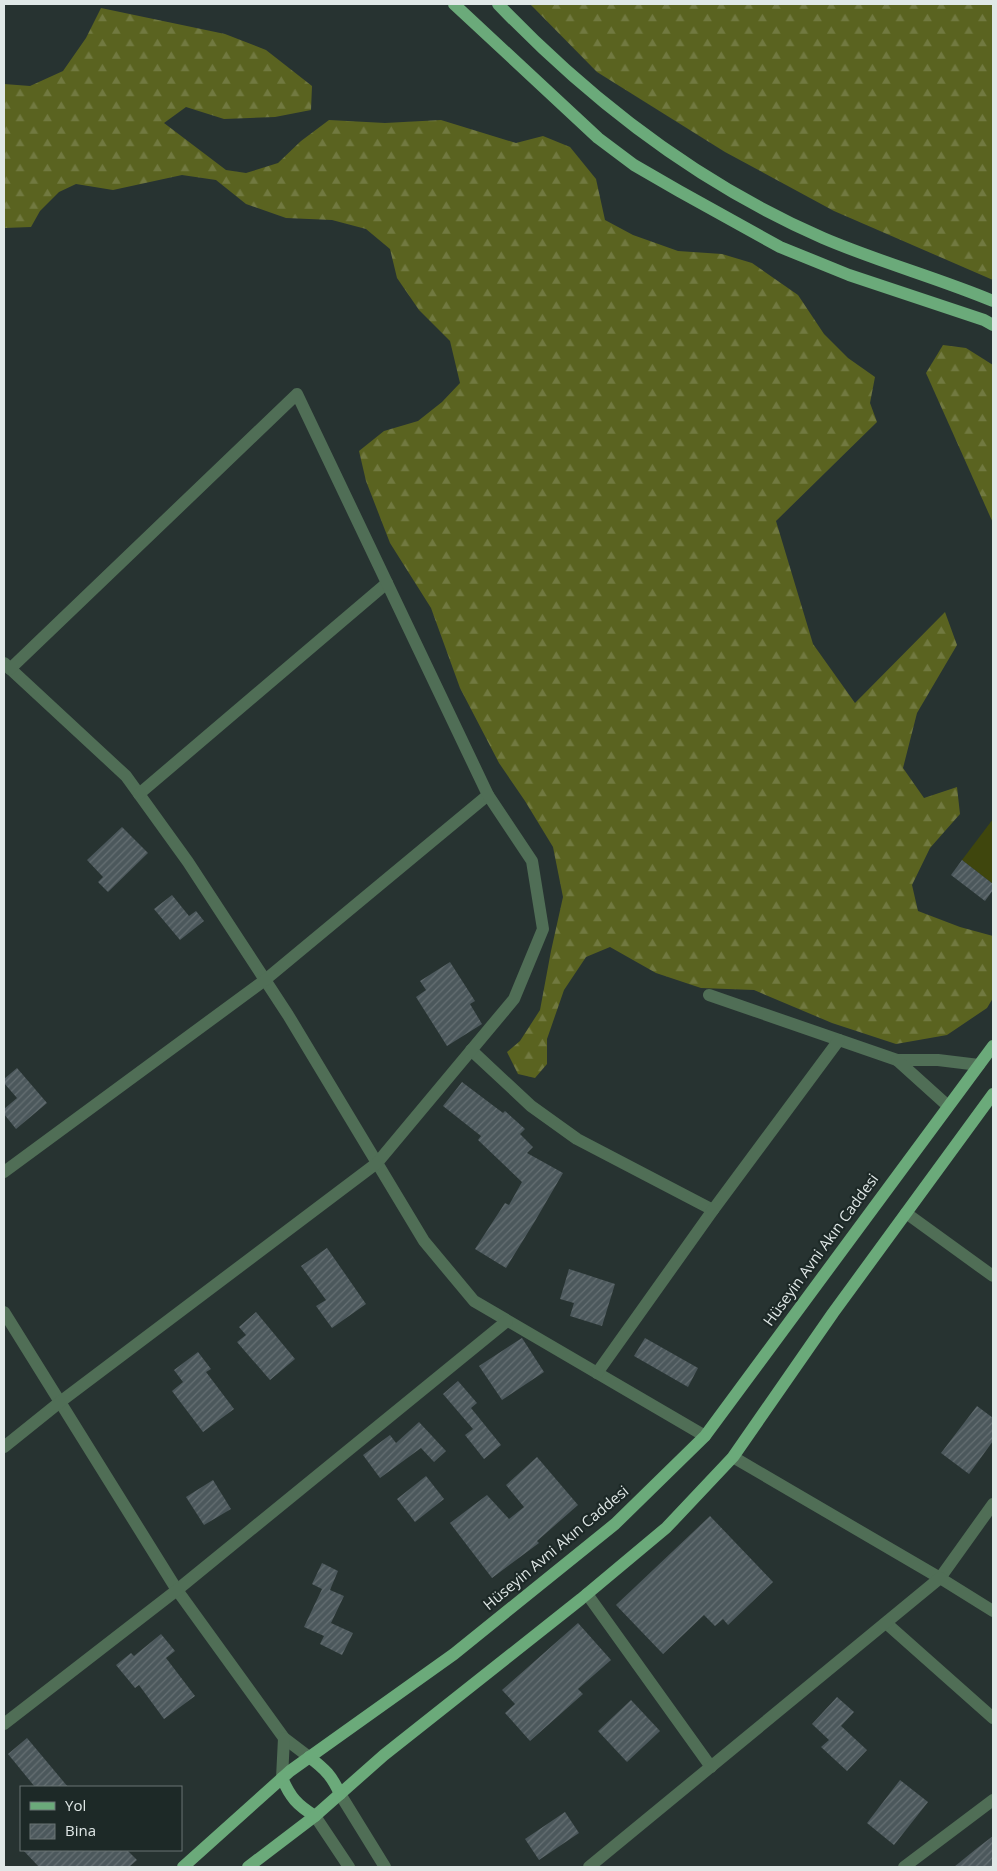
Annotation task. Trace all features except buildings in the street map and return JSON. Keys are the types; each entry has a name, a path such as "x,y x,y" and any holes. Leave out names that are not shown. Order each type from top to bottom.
{"main road":[{"path":"454,4 598,138 634,165 664,183 780,247 849,275 907,293 993,324"},
{"path":"498,4 549,56 578,81 638,130 708,178 746,200 824,238 993,301"},
{"name":"Hüseyin Avni Akın Caddesi","path":"183,1867 282,1778 454,1654 615,1524 705,1436 993,1046"},
{"path":"248,1867 315,1816 384,1755 587,1594 666,1528 733,1457 833,1313 993,1094"},
{"path":"309,1757 326,1770 335,1782 340,1794"},
{"path":"282,1778 289,1794 303,1809 315,1816"}],"street":[{"path":"4,1447 60,1402 377,1163 514,999 543,928 532,861 488,795 297,394 7,666 126,776 188,862 265,980 293,1024 377,1163 424,1241 474,1301 705,1436"},
{"path":"139,794 387,583"},
{"path":"4,1172 265,980 488,795"},
{"path":"709,996 898,1060 938,1060 979,1065"},
{"path":"598,1374 713,1210 839,1040"},
{"path":"471,1050 531,1106 577,1139 713,1210"},
{"path":"898,1060 948,1106"},
{"path":"906,1213 993,1276"},
{"path":"4,1312 177,1590 284,1738 309,1757"},
{"path":"4,1724 177,1590 507,1321"},
{"path":"733,1457 993,1611"},
{"path":"589,1867 940,1578 993,1504"},
{"path":"587,1594 711,1767"},
{"path":"886,1623 993,1718"},
{"path":"282,1778 284,1738"},
{"path":"340,1794 385,1867"},
{"path":"904,1867 993,1800"},
{"path":"315,1816 349,1867"}],"green space":[{"path":"530,4 993,4 993,280 834,211 725,152 597,72"},
{"path":"101,8 225,34 266,50 312,86 311,110 275,117 224,119 186,107 164,123 226,170 246,173 278,163 301,141 329,120 385,123 441,120 516,143 543,136 570,147 596,179 605,220 633,235 678,251 722,254 752,263 798,295 824,334 848,358 875,377 870,403 877,422 776,521 813,644 855,703 945,612 957,645 917,713 903,768 924,798 957,787 960,814 930,848 912,885 918,911 960,927 993,936 993,998 987,1008 947,1035 896,1044 832,1023 754,990 701,988 656,973 610,947 586,957 564,990 547,1039 547,1064 535,1078 518,1074 507,1052 520,1041 540,1010 563,897 553,847 499,763 460,688 431,608 390,543 366,481 359,451 384,431 418,421 442,402 460,383 450,341 419,310 397,278 390,249 366,229 332,220 286,218 246,204 216,180 182,175 113,190 76,184 59,192 40,211 31,227 4,228 4,84 30,86 63,71 86,38"},
{"path":"943,345 966,348 993,365 993,523 926,373"},
{"path":"993,819 993,884 962,860"}]}
